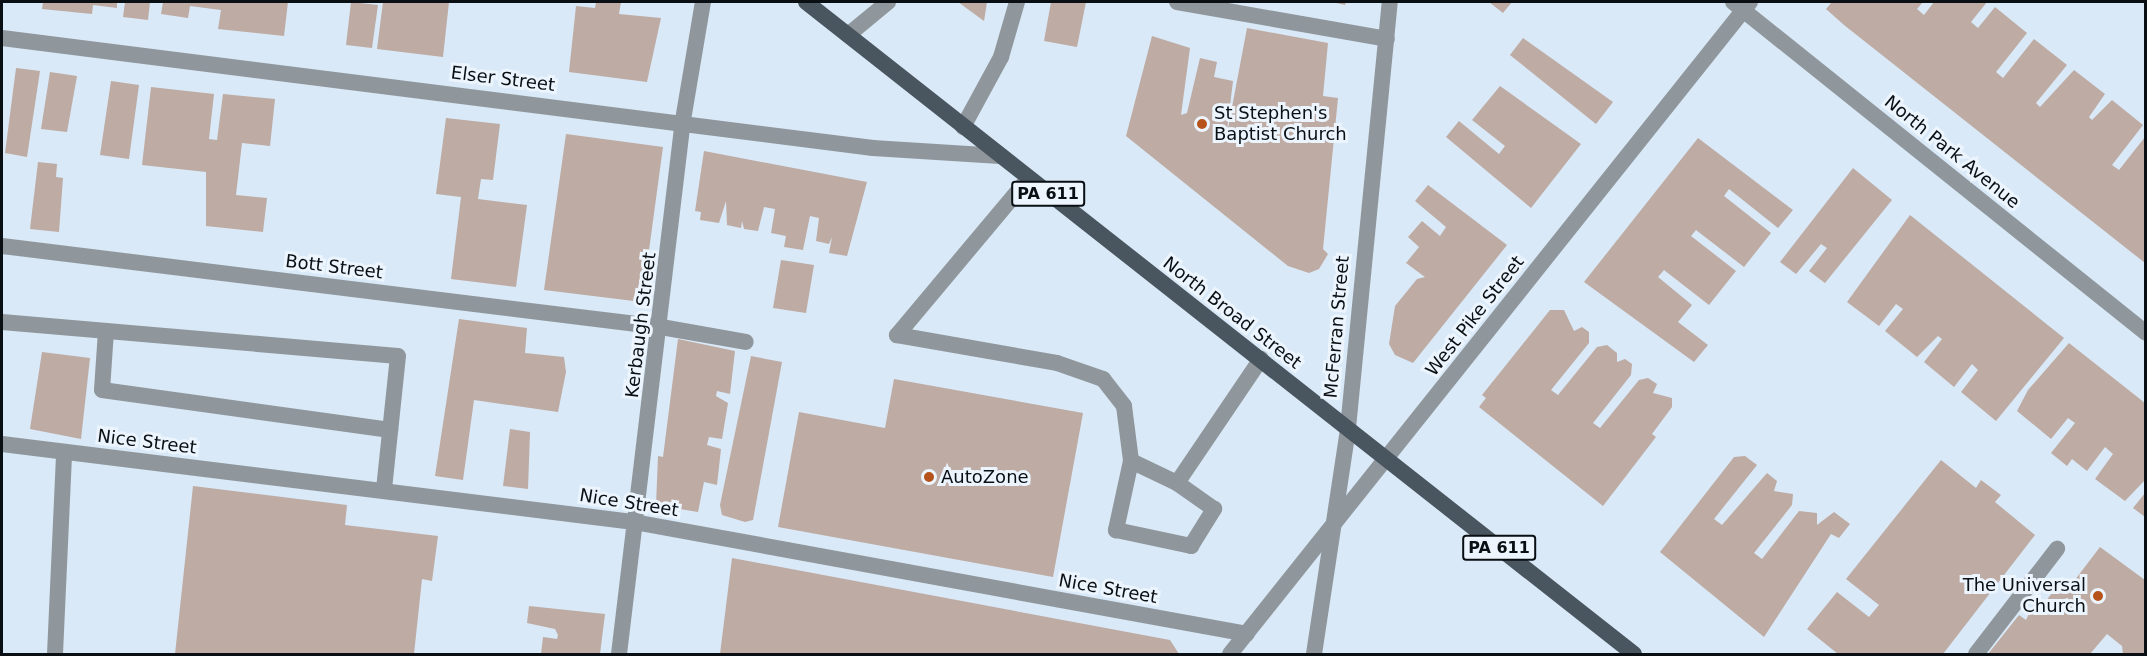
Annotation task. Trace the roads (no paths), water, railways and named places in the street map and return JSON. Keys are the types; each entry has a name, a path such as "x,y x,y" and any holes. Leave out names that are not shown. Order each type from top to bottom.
{"main road":[{"name":"North Broad Street","path":"806,2 1634,654"}],"street":[{"name":"Kerbaugh Street","path":"619,654 634,522 661,327 683,120 703,2"},
{"path":"848,35 888,2"},
{"path":"963,127 1001,57 1017,2"},
{"path":"1177,2 1387,39"},
{"name":"McFerran Street","path":"1314,654 1329,529 1348,428 1390,2"},
{"name":"North Park Avenue","path":"1742,4 2145,333"},
{"name":"West Pike Street","path":"1230,654 1386,459 1742,4"},
{"name":"Elser Street","path":"2,38 683,120 873,148 1000,156"},
{"path":"1028,179 897,334 1057,363 1103,379 1124,406 1131,461 1116,530 1191,546 1214,509 1178,483 1131,461"},
{"name":"Bott Street","path":"2,246 661,327 746,342"},
{"path":"2,322 398,356 384,490"},
{"path":"106,331 102,390 390,430"},
{"path":"1178,483 1261,360"},
{"name":"Nice Street","path":"2,444 634,522 1247,634"},
{"path":"55,654 64,452"},
{"path":"1976,654 2057,549"}],"place":[{"name":"St Stephen's Baptist Church","path":"1202,124"},
{"name":"AutoZone","path":"929,477"},
{"name":"The Universal Church","path":"2098,596"}]}
